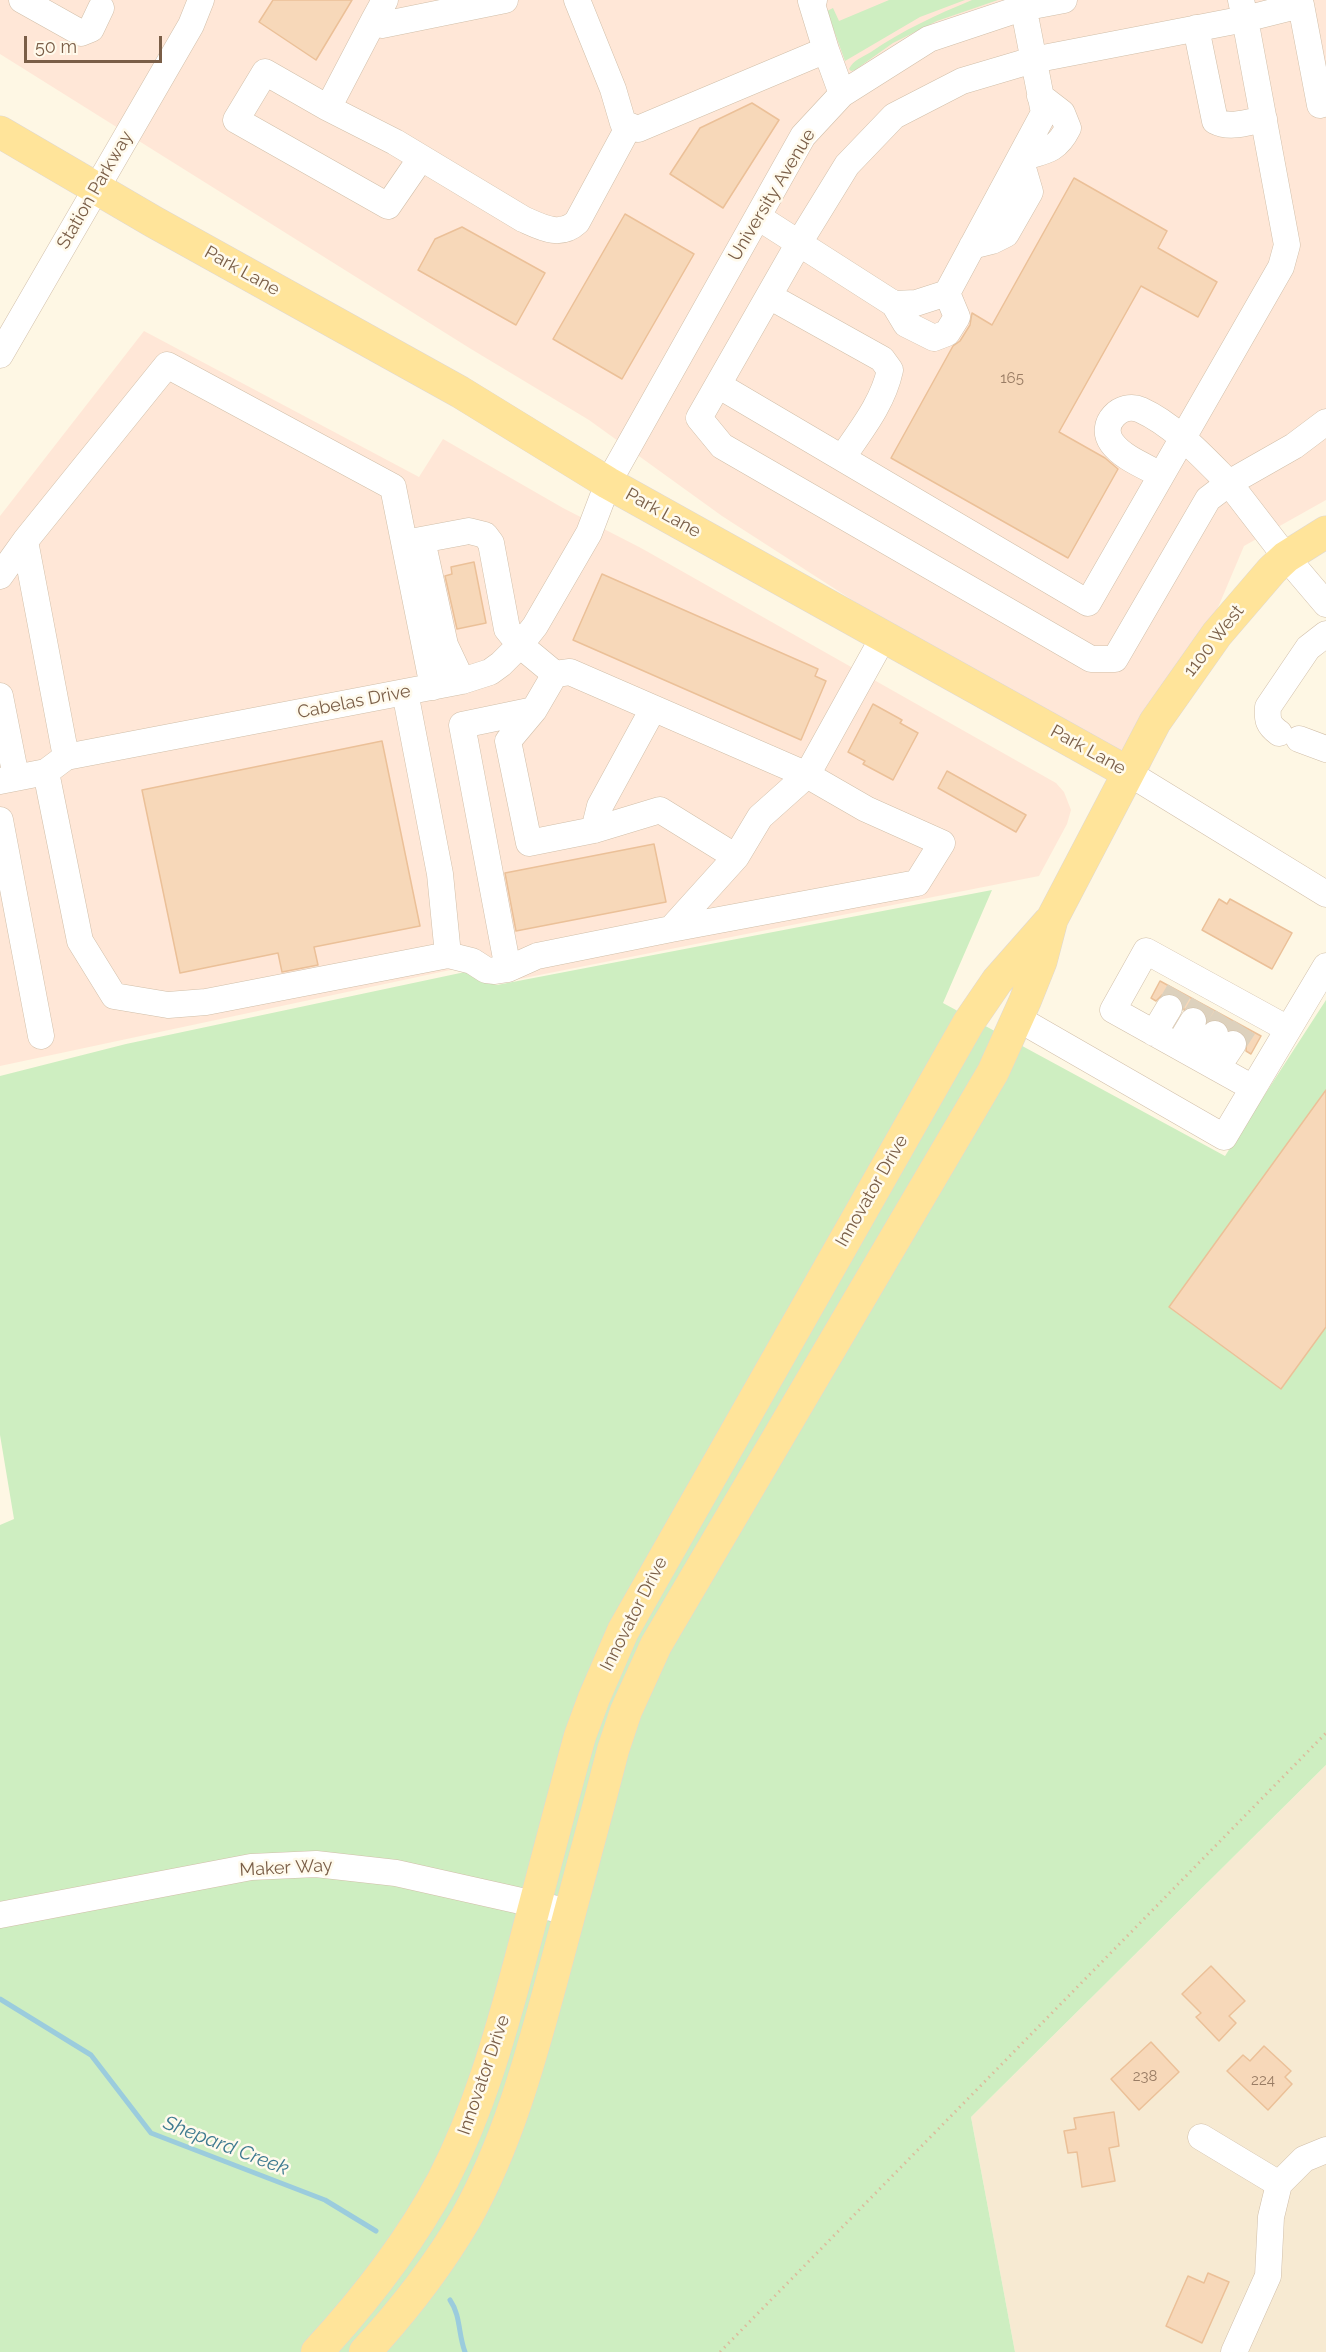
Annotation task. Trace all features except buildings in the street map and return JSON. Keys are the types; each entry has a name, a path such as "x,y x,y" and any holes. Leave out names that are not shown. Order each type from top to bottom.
{"main road":[{"name":"Park Lane","path":"0,132 96,189 460,392 608,483 1127,772"},
{"name":"1100 West","path":"1127,772 1155,722 1217,634 1272,570 1286,557 1326,532"},
{"name":"Innovator Drive","path":"365,2352 412,2298 431,2272 466,2217 485,2181 525,2077 613,1750 626,1711 656,1645 976,1103 998,1062 1041,961 1052,919 1127,772"},
{"name":"Innovator Drive","path":"317,2352 390,2267 427,2209 473,2116 497,2050 580,1736 608,1661 633,1611 969,1022 996,981 1052,919"}],"street":[{"path":"22,0 81,33 91,28 101,8"},
{"name":"Station Parkway","path":"0,355 191,25 201,0"},
{"name":"Station Parkway","path":"191,25 220,0"},
{"path":"379,10 382,25 505,0"},
{"path":"577,0 613,89 623,123 638,129 826,50"},
{"path":"812,0 826,50 842,94"},
{"name":"University Avenue","path":"608,483 803,136 842,94 929,39 1022,4 1064,0"},
{"path":"894,304 916,303 947,293 1044,113 1022,4"},
{"path":"1326,103 1320,105 1300,5 1243,9 1196,28 1033,60 962,81 894,116 848,165 799,243 699,418 722,446 1091,659 1115,658 1208,499 1228,483 1294,446 1326,422"},
{"path":"718,385 1088,603 1281,267 1287,245 1243,9"},
{"path":"328,108 379,10"},
{"path":"1196,28 1215,121 1222,125 1230,125 1264,119"},
{"path":"421,158 388,206 236,120 265,72 421,158 523,219 545,229 563,230 571,228 577,222 629,126"},
{"path":"758,217 894,304 906,324 934,338 947,333 957,317 947,293"},
{"path":"769,296 882,359 890,370 883,394 842,458"},
{"path":"0,576 25,541 167,365 393,487 446,645 462,681"},
{"path":"1161,475 1119,452 1109,440 1107,428 1113,416 1123,408 1139,409 1183,438 1228,483 1326,604"},
{"name":"Cabelas Drive","path":"8,779 56,765 462,681 490,672 520,645 535,626 589,533 608,483"},
{"path":"25,541 80,941 114,996 168,1005 206,1002 448,955 472,961 486,970 508,969 537,956 917,883 942,843 866,810 807,775 570,672 555,674 520,645 507,629 491,543 485,535 469,531 413,542"},
{"path":"413,542 433,687"},
{"path":"1326,634 1308,648 1268,707 1267,718 1270,727 1326,749"},
{"path":"671,929 736,857 760,818 807,775 884,636"},
{"path":"555,674 534,710 508,741 529,843 594,830 660,810 736,857"},
{"path":"405,692 440,874 448,955"},
{"path":"0,696 8,779"},
{"path":"594,830 600,806 653,709"},
{"path":"508,969 462,725 534,710"},
{"name":"Park Lane","path":"1127,772 1326,894"},
{"path":"0,820 41,1036"},
{"path":"1253,1088 1113,1010 1146,951 1179,991 1202,1004 1235,1022 1288,1029"},
{"path":"1017,1018 1224,1137 1326,966"},
{"path":"1154,1033 1179,991"},
{"path":"1198,1057 1202,1004"},
{"path":"1198,1057 1235,1022"},
{"name":"Maker Way","path":"0,1916 218,1873 284,1864 370,1868 570,1912"},
{"path":"1201,2137 1280,2184"},
{"path":"1234,2352 1268,2276 1271,2217 1280,2184 1304,2159 1326,2150"}],"path":[{"path":"720,2352 1326,1733"}],"shaded area":[{"path":"0,0 1326,0 1326,500 1244,546 1142,787 722,516 589,420 471,349 0,54"},
{"path":"144,331 419,477 443,439 563,508 641,548 1056,783 1064,792 1071,810 1067,824 1039,876 499,983 455,969 0,1066 0,516"},
{"path":"1326,1765 1326,2352 1015,2352 971,2117"}],"green space":[{"path":"889,0 965,0 920,17 845,61 827,11 833,8 839,21"},
{"path":"972,0 998,0 937,21 893,43 855,70 849,69 856,61 895,37"},
{"path":"992,890 943,1003 1225,1156 1326,1000 1326,1765 971,2117 1015,2352 0,2352 0,1525 14,1519 0,1435 0,1076 126,1044 465,972 497,985"}],"waterway":[{"name":"Shepard Creek","path":"0,1999 91,2055 151,2133 325,2200 376,2231"},
{"name":"Shepard Creek","path":"450,2300 456,2312 465,2352"}],"tunnel":[{"path":"1169,1008 1179,991"},
{"path":"1193,1021 1203,1004"},
{"path":"1215,1034 1226,1017"},
{"path":"1233,1044 1244,1027"}]}
